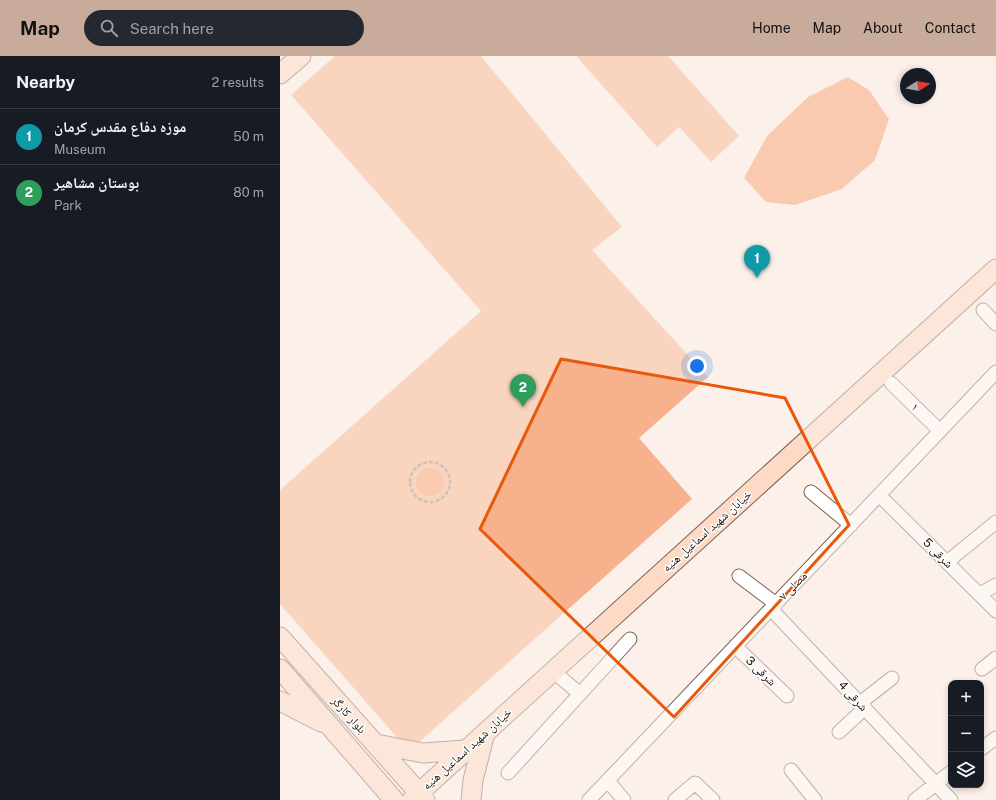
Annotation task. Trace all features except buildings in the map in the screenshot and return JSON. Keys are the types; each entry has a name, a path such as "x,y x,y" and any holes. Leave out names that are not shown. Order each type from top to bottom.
{"main road":[{"path":"280,74 301,56"},
{"name":"خیابان شهید اسماعیل هنیه","path":"419,798 465,750 996,270"},
{"name":"بلوار کارگر","path":"280,637 376,744 419,798"},
{"name":"بلوار کارگر","path":"280,669 394,800"},
{"path":"280,701 330,727"},
{"path":"471,800 473,780 485,733"},
{"path":"376,744 423,753 465,750"}],"street":[{"path":"983,310 996,324"},
{"name":"مصلی ۷","path":"589,800 996,372"},
{"name":"۱","path":"891,383 940,431"},
{"path":"811,492 851,525"},
{"name":"شرقی 5","path":"879,495 996,610"},
{"path":"947,562 996,522"},
{"name":"شرقی 4","path":"739,576 773,606 862,706 951,800"},
{"path":"980,594 996,585"},
{"path":"508,772 630,639"},
{"name":"شرقی 3","path":"735,646 786,696"},
{"path":"982,669 996,658"},
{"path":"553,671 580,694"},
{"path":"839,732 862,706 892,678"},
{"path":"984,747 996,738"},
{"path":"791,770 816,800"},
{"path":"915,800 948,774"},
{"path":"608,781 624,800"},
{"path":"675,800 695,783 713,800"}],"path":[{"path":"425,461 433,461 441,464 446,469 450,477 450,485 442,498 434,502 426,502 413,494 409,478 412,471 418,465 425,461"}],"highlighted area":[{"path":"561,359 785,398 849,525 674,717 480,529"}],"shaded area":[{"path":"335,56 481,56 622,227 592,250 708,377 639,438 692,499 409,751 280,604 280,490 481,311 291,95"},
{"path":"576,56 668,56 739,136 711,162 679,127 657,147"},
{"path":"848,77 869,90 889,119 875,160 842,189 795,205 766,202 744,178 767,136 808,97"},
{"path":"430,468 440,472 444,482 440,492 430,496 420,492 416,482 420,472"}],"place":[{"name":"موزه دفاع مقدس کرمان","path":"757,278"},
{"name":"بوستان مشاهیر","path":"523,407"}]}
